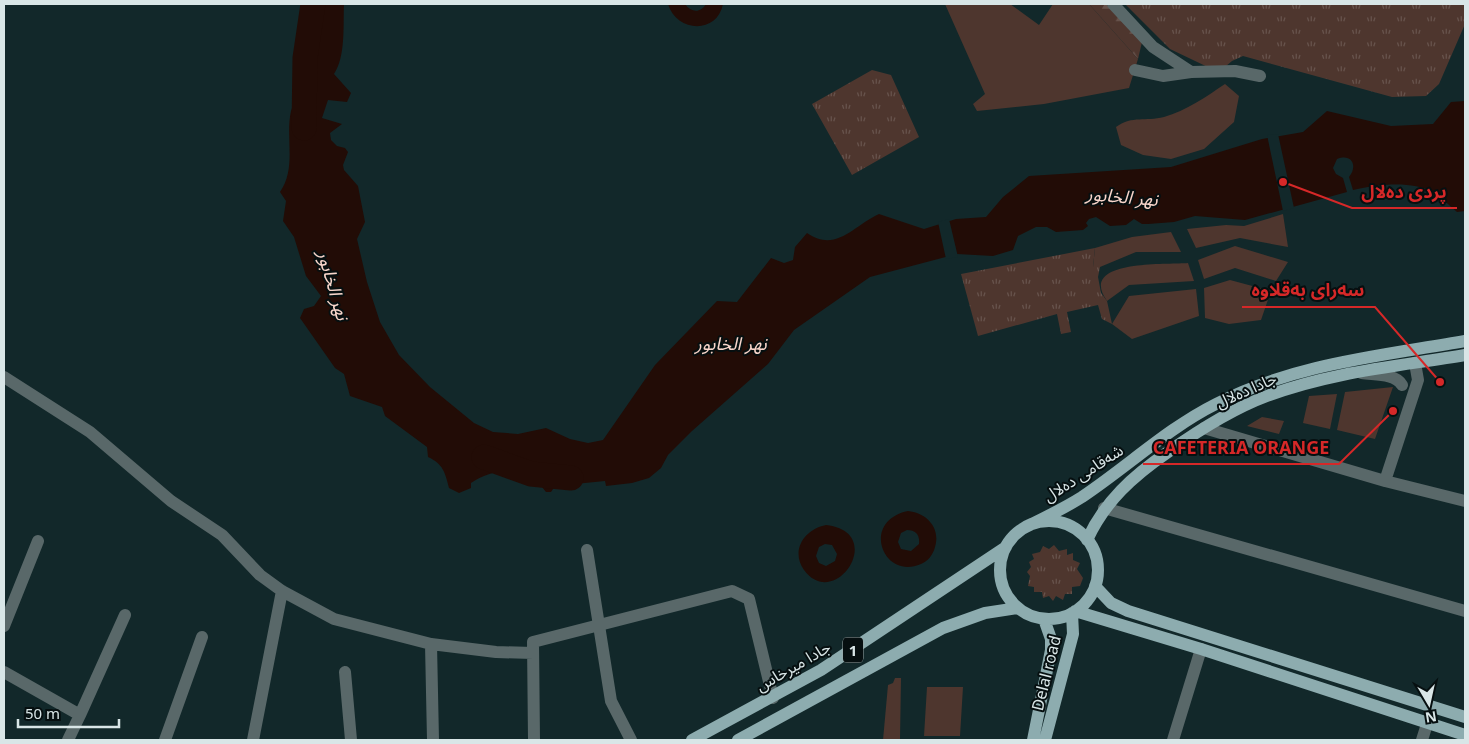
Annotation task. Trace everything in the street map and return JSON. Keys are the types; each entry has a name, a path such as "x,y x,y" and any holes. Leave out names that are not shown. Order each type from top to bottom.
{"main road":[{"name":"جادا دەلال","path":"1264,382 1304,369 1465,341"},
{"name":"جادا دەلال","path":"1087,540 1104,508 1125,485 1148,465 1204,428 1268,396 1313,383 1465,355"},
{"name":"شەقامی دەلال","path":"1022,530 1081,498 1191,418 1264,382"},
{"path":"1041,522 1062,523 1080,533 1087,540 1096,558 1098,567 1095,586 1089,598 1074,612 1044,619 1030,615 1018,608 1007,596 1001,580 1000,563 1006,547 1022,530 1041,522"},
{"name":"جادا ميرخاس","path":"692,740 773,698 853,650 1006,547"},
{"path":"1095,586 1111,604 1128,611 1465,717"},
{"path":"747,739 784,715 943,628 985,613 1018,608"},
{"path":"1074,612 1201,649 1465,735"},
{"name":"Delal road","path":"1045,740 1073,634 1074,612"},
{"name":"Delal road","path":"1033,740 1051,650 1051,639 1044,619"}],"street":[{"path":"1113,4 1153,47 1192,72"},
{"path":"1135,70 1163,76 1192,72 1235,71 1260,76"},
{"path":"1385,481 1418,380 1415,363"},
{"path":"1362,373 1392,377 1402,385"},
{"path":"4,377 90,432 171,500 222,535 253,569 282,591 334,620 430,644 496,652 533,653"},
{"path":"1204,428 1385,481 1465,501"},
{"path":"1104,508 1465,611"},
{"path":"4,626 38,541"},
{"path":"587,550 611,701 631,740"},
{"path":"253,740 282,591"},
{"path":"534,740 533,642 598,627 732,591 749,599 773,698"},
{"path":"68,740 124,615"},
{"path":"165,740 202,637"},
{"path":"430,644 433,740"},
{"path":"1173,740 1201,649"},
{"path":"4,672 80,716"},
{"path":"345,672 351,740"},
{"path":"1422,740 1427,724"}],"green space":[{"path":"945,4 1010,4 1039,25 1053,4 1089,4 1138,59 1129,88 1044,104 977,111 973,104 985,94"},
{"path":"1089,4 1106,4 1142,42 1138,59"},
{"path":"1125,4 1465,4 1465,24 1439,84 1426,96 1392,97 1243,56 1232,61 1220,71 1214,70 1170,49"},
{"path":"872,70 891,75 919,137 852,175 812,104"},
{"path":"1225,84 1239,96 1234,122 1204,149 1171,159 1143,155 1121,145 1116,127 1122,123 1164,117 1180,111"},
{"path":"1283,214 1288,247 1240,238 1196,248 1187,229 1226,225 1244,226"},
{"path":"1171,232 1181,252 1136,252 1100,267 1093,267 1095,248 1132,237"},
{"path":"1235,246 1288,262 1276,281 1235,268 1204,279 1198,260"},
{"path":"1095,248 1093,267 1100,267 1098,277 1101,293 1107,301 1112,324 1102,319 1098,305 1067,312 1071,332 1061,334 1057,314 978,336 961,274"},
{"path":"1188,263 1194,281 1129,285 1107,301 1101,287 1104,278 1114,271 1128,267"},
{"path":"1230,280 1271,291 1261,320 1229,324 1205,318 1204,288"},
{"path":"1196,289 1199,316 1132,339 1112,324 1129,296"},
{"path":"1393,387 1375,439 1337,430 1345,392"},
{"path":"1337,394 1330,429 1303,423 1309,396"},
{"path":"1262,417 1284,421 1279,434 1247,426"},
{"path":"1054,545 1059,551 1067,549 1067,555 1073,553 1073,560 1080,563 1077,569 1083,578 1080,586 1072,587 1072,594 1065,594 1063,600 1056,596 1053,601 1049,596 1043,598 1042,592 1034,592 1034,587 1028,586 1030,576 1027,572 1031,567 1029,562 1034,559 1032,554 1040,552 1043,546 1049,549"},
{"path":"895,678 901,678 900,739 912,740 883,740 888,685 893,683"},
{"path":"927,687 963,687 960,736 924,736"}],"water":[{"name":"نهر الخابور","path":"308,4 344,4 342,49 338,67 334,74 351,93 347,102 328,100 322,118 342,124 330,133 331,140 337,146 345,148 348,152 343,165 344,170 358,186 365,222 357,239 367,282 380,322 399,355 430,387 474,423 493,432 518,434 546,428 570,439 588,443 603,440 655,365 717,301 737,302 771,258 784,263 793,260 795,247 807,233 817,238 836,239 879,214 924,229 956,219 986,217 1003,197 1029,176 1171,167 1262,139 1303,132 1327,111 1391,126 1433,124 1451,102 1465,101 1465,211 1457,212 1433,192 1414,186 1382,185 1353,190 1349,177 1353,169 1352,162 1350,159 1342,158 1337,159 1333,168 1336,174 1343,178 1347,192 1245,220 1195,216 1174,222 1148,224 1142,224 1134,219 1126,225 1110,226 1096,217 1089,219 1086,223 1088,226 1083,230 1056,232 1047,227 1036,227 1018,236 1013,250 993,256 957,254 870,277 794,330 768,364 692,431 668,455 661,468 649,478 632,483 606,486 605,481 555,486 551,492 546,492 538,475 512,470 486,475 471,483 471,488 459,493 449,488 443,469 428,457 427,447 385,416 382,407 350,396 344,374 335,368 300,318 304,309 314,306 321,296 306,276 294,237 283,221 286,201 280,192 288,173 291,111 308,89 306,68 296,53"},
{"path":"668,4 685,4 690,9 696,11 706,4 723,4 719,14 713,21 705,25 696,26 679,20 672,13"},
{"path":"908,511 915,512 926,518 934,527 936,533 935,547 933,553 926,561 908,567 896,564 888,557 882,548 881,537 884,526 893,517","holes":["907,530 913,531 919,538 919,544 911,551 901,549 898,542 901,533"]},
{"path":"826,525 844,531 853,541 854,553 850,566 841,576 829,582 816,580 804,570 800,562 799,548 802,542 806,536 818,527","holes":["825,544 832,545 837,554 835,561 826,566 819,563 816,556 819,547"]}],"pier":[{"path":"1278,134 1294,208 1283,211 1267,135"},
{"path":"949,219 958,257 946,259 938,222"}],"waterway":[{"name":"نهر الخابور","path":"304,128 305,58 313,4"},
{"name":"نهر الخابور","path":"484,457 531,474 571,478"}],"place":[{"name":"پردی دەلال","path":"1283,182"},
{"name":"سەراى بەقلاوە","path":"1440,382"},
{"name":"CAFETERIA ORANGE","path":"1393,411"}]}
